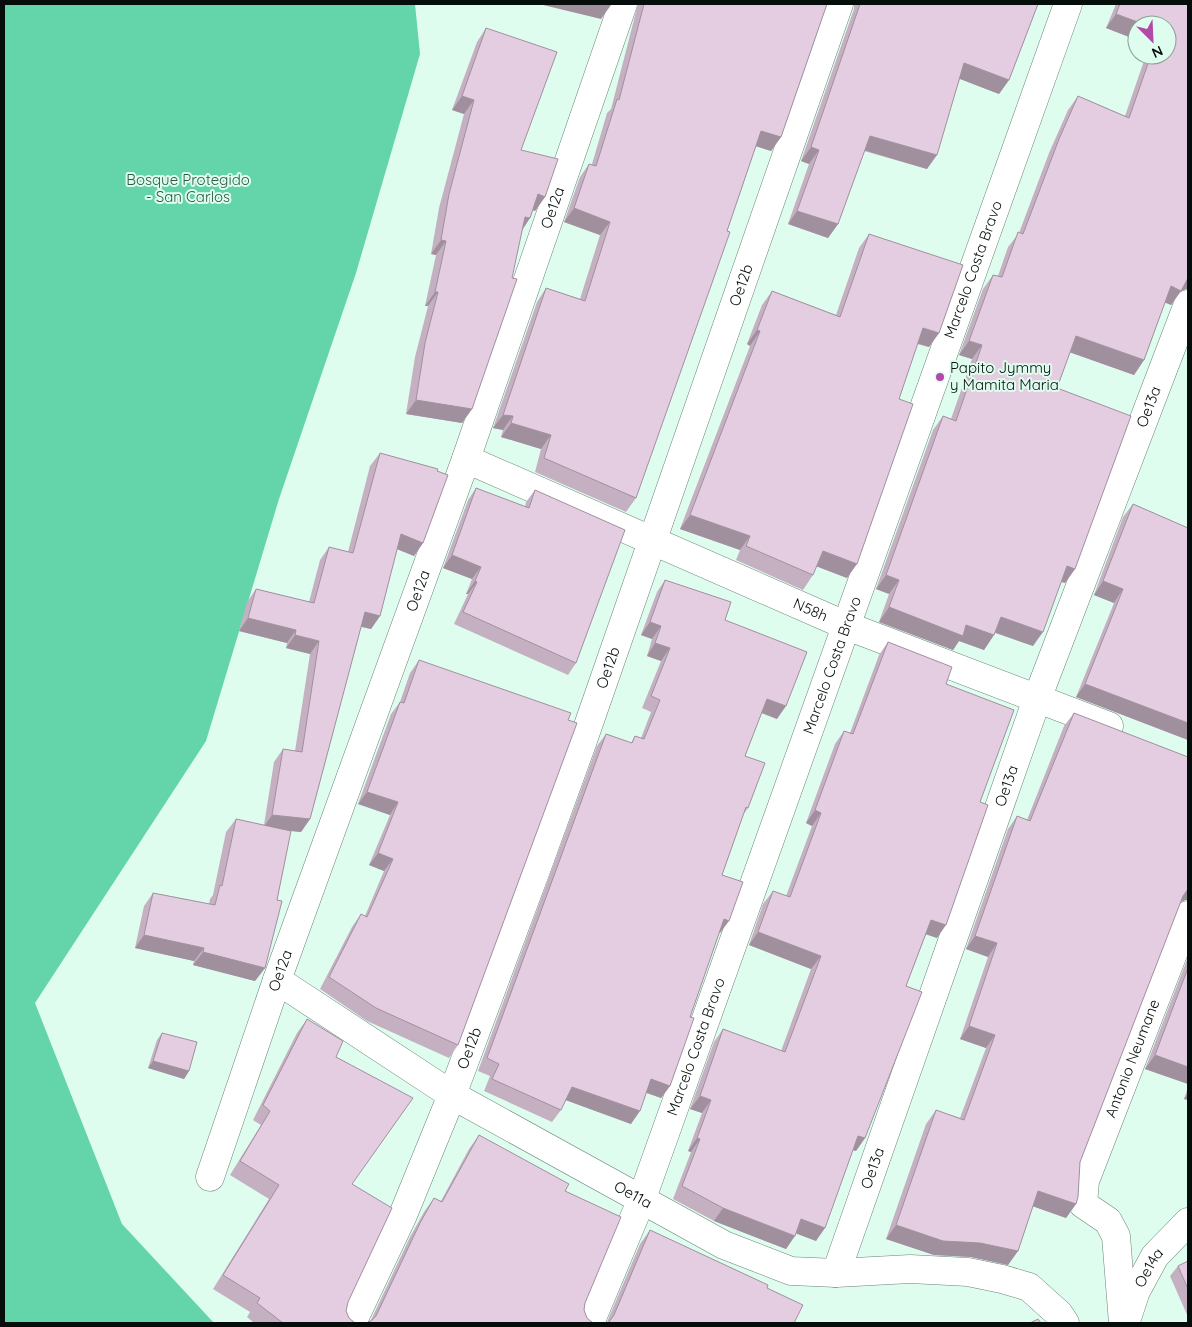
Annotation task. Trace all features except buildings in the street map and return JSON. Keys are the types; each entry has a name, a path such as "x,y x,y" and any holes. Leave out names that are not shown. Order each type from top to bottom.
{"street":[{"name":"Oe12a","path":"210,1177 277,980 466,459 623,4"},
{"name":"Oe12b","path":"352,1323 403,1215 452,1095 581,746 839,4"},
{"name":"Marcelo Costa Bravo","path":"590,1323 641,1201 1068,4"},
{"name":"Oe13a","path":"836,1273 1037,699 1188,304"},
{"name":"N58h","path":"466,459 847,626 1135,737"},
{"name":"Antonio Neumane","path":"1124,1323 1116,1236 1108,1221 1083,1204 1085,1181 1188,914"},
{"name":"Oe11a","path":"277,980 452,1095 641,1201 724,1245 791,1272 836,1273 910,1269 968,1272 1029,1287 1059,1314 1065,1323"},
{"name":"Oe14a","path":"1124,1323 1136,1291 1155,1256 1188,1222"}],"green space":[{"name":"Bosque Protegido - San Carlos","path":"4,4 415,4 420,54 356,273 279,499 206,741 35,1003 122,1224 214,1323 4,1323"}],"place":[{"name":"Papito Jymmy y Mamita Maria","path":"940,377"}]}
